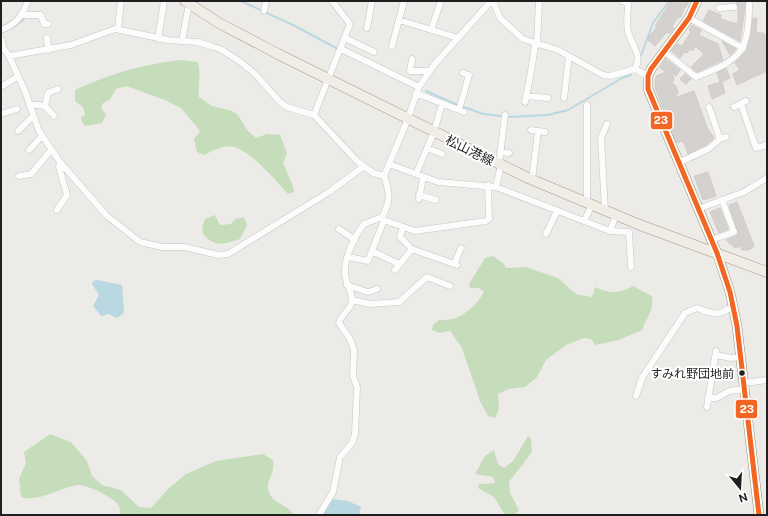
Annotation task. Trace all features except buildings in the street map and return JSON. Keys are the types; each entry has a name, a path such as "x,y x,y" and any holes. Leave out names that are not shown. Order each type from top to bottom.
{"main road":[{"path":"697,1 688,18 655,62 648,76 650,96 727,280 733,306 741,357 759,515"},
{"name":"松山港線","path":"187,3 219,23 532,180 616,215 767,272"}],"street":[{"path":"1,30 16,23 22,15 28,1"},
{"path":"118,29 121,1"},
{"path":"158,38 164,1"},
{"path":"264,11 266,1"},
{"path":"314,115 350,24 332,1"},
{"path":"367,28 372,1"},
{"path":"392,46 404,1"},
{"path":"431,30 441,1"},
{"path":"348,257 368,261 390,196 384,176 408,119 417,90 430,71 492,1 500,18 523,40 536,45 558,50 603,75 610,76 634,69 638,64 638,53 628,33 628,3 622,1"},
{"path":"539,1 536,45 532,72 527,86 526,99 548,98"},
{"path":"182,41 187,3"},
{"path":"664,51 696,78 728,63 743,48 748,29 749,4"},
{"path":"719,8 734,7"},
{"path":"22,15 41,15 44,24 48,24"},
{"path":"688,18 743,48"},
{"path":"399,20 458,38"},
{"path":"9,56 71,45 108,31 118,29 158,38 197,42 222,50 242,62 280,102 287,107 314,115 363,167 373,173 384,176"},
{"path":"47,38 48,50"},
{"path":"345,38 374,52"},
{"path":"1,39 42,136 51,150 106,215 140,242 162,247 184,247 218,255 235,251 329,192 363,167"},
{"path":"341,48 442,104 462,111 469,75 463,73"},
{"path":"562,96 569,56"},
{"path":"412,59 410,71 430,71"},
{"path":"634,69 648,76"},
{"path":"1,87 17,77"},
{"path":"45,106 48,93 58,89"},
{"path":"734,107 743,103 756,148 767,145"},
{"path":"29,104 45,106 54,116"},
{"path":"416,174 434,132 442,104"},
{"path":"584,221 590,204 586,105"},
{"path":"1,114 9,114 16,109"},
{"path":"678,163 708,149 723,138 709,111"},
{"path":"496,187 500,165 500,152 505,115"},
{"path":"18,131 33,116"},
{"path":"605,210 601,138 607,124"},
{"path":"531,130 545,132"},
{"path":"532,180 538,131"},
{"path":"29,150 42,136"},
{"path":"427,148 442,154"},
{"path":"20,176 31,174 51,150"},
{"path":"500,152 509,153"},
{"path":"57,210 67,195 59,167 60,162"},
{"path":"389,164 423,178 450,184 488,185 496,187 610,231 629,232 631,267"},
{"path":"423,178 419,197 436,200"},
{"path":"698,209 754,187 767,178"},
{"path":"319,515 333,492 340,457 352,443 354,434 357,387 353,376 354,350 350,339 339,323 348,311 352,300 347,285 345,271 348,257 355,240 364,224 383,219 415,231 486,221 489,219 488,185"},
{"path":"711,240 734,232 722,200"},
{"path":"546,234 557,211"},
{"path":"610,231 616,215"},
{"path":"403,227 400,237 412,249 455,264 461,248"},
{"path":"339,230 355,240"},
{"path":"372,251 397,267 412,249"},
{"path":"352,300 370,304 399,302 427,277 450,286"},
{"path":"347,285 368,292 377,289"},
{"path":"636,396 642,378 685,313 697,308 711,313 722,314 733,306"},
{"path":"707,407 716,353 731,358 741,357"},
{"path":"708,398 717,398 729,391 767,380"}],"green space":[{"path":"181,60 198,62 199,97 212,106 232,111 237,114 248,131 256,138 267,134 280,135 287,153 283,163 294,192 288,194 256,160 234,147 223,147 204,155 197,152 194,139 200,131 181,108 165,100 126,86 116,89 110,99 102,104 102,109 106,115 102,123 85,126 82,122 81,117 85,115 83,107 75,101 75,90 126,70"},
{"path":"215,215 220,225 231,224 235,219 244,217 247,225 240,239 220,244 207,238 203,234 202,227 205,219"},
{"path":"493,256 503,263 506,268 526,267 558,278 576,294 592,297 595,287 605,291 618,292 633,286 652,296 651,310 642,330 619,340 595,345 591,339 584,338 566,345 546,360 537,377 525,387 509,389 498,394 499,409 495,418 488,416 480,401 462,348 450,331 440,333 432,330 433,325 439,320 453,319 465,313 476,303 484,292 479,288 470,288 469,284 485,258"},
{"path":"50,434 71,442 87,461 92,476 102,485 121,490 139,507 151,508 168,489 186,474 216,461 263,454 273,460 273,469 268,484 269,493 275,500 291,511 294,515 121,515 119,506 112,499 82,485 71,486 35,498 21,497 19,479 26,463 24,452"},
{"path":"528,436 531,439 532,452 509,482 510,493 519,510 515,515 505,515 494,497 478,488 479,484 495,483 493,477 475,474 485,456 494,450 498,464 504,468 513,461"}],"water":[{"path":"97,280 122,285 124,313 117,318 108,314 101,316 93,306 99,295 92,284 93,281"},
{"path":"332,499 348,501 361,507 359,515 323,515"}],"waterway":[{"path":"241,1 295,26 338,49"},
{"path":"640,58 653,23 669,1"},
{"path":"15,26 24,19"},
{"path":"507,117 548,115 568,110 622,78 631,75"},
{"path":"426,91 458,105"},
{"path":"464,107 483,114 501,116"}],"transit line":[{"name":"23","path":"697,1 689,18 651,69 648,76 648,89 717,253 730,292 737,326 759,515"}],"place":[{"name":"すみれ野団地前","path":"742,373"}]}
